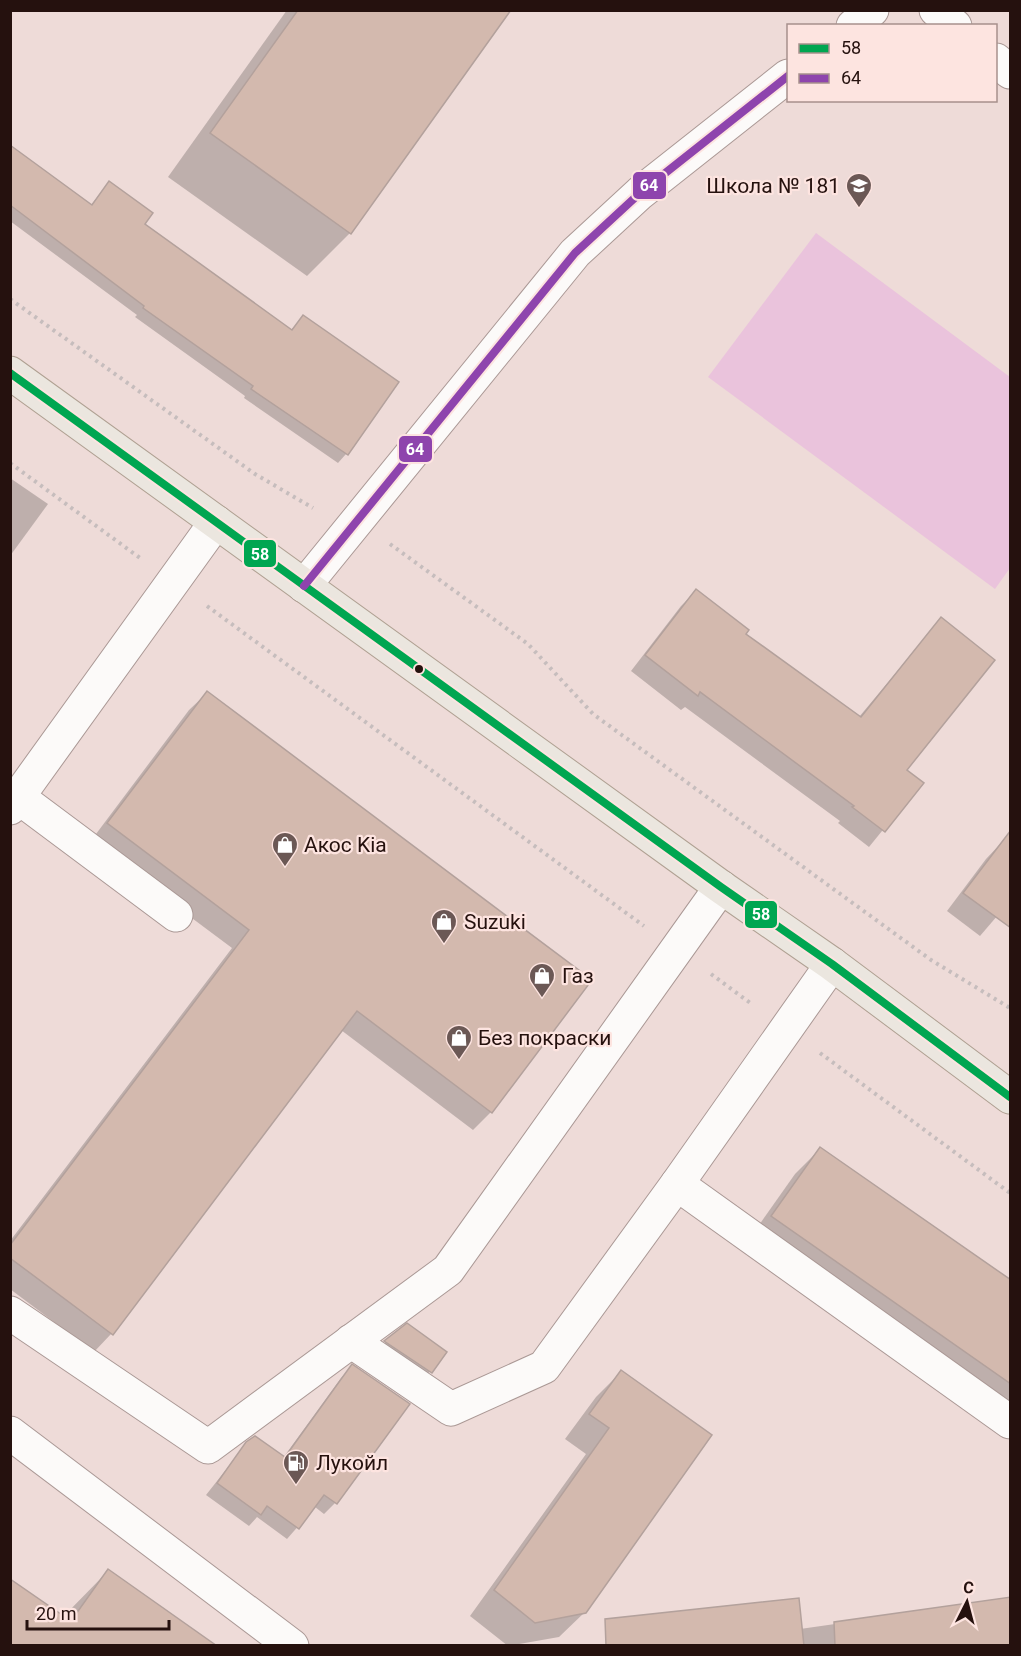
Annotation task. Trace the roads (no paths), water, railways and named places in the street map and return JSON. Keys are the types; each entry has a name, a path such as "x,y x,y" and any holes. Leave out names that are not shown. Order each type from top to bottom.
{"main road":[{"path":"10,373 721,887 832,964 1011,1097"}],"street":[{"path":"855,24 872,10"},
{"path":"936,10 953,24"},
{"path":"997,61 1011,72"},
{"path":"304,586 575,253 640,194 787,78"},
{"path":"176,915 14,802 216,522"},
{"path":"10,1313 208,1447 448,1270 721,887"},
{"path":"351,1341 451,1409 544,1367 832,964"},
{"path":"676,1184 1011,1422"},
{"path":"10,1433 292,1646"}],"place":[{"name":"Школа № 181","path":"859,209"},
{"name":"Акос Kia","path":"285,868"},
{"name":"Suzuki","path":"444,945"},
{"name":"Газ","path":"542,999"},
{"name":"Без покраски","path":"459,1061"},
{"name":"Лукойл","path":"296,1486"}]}
